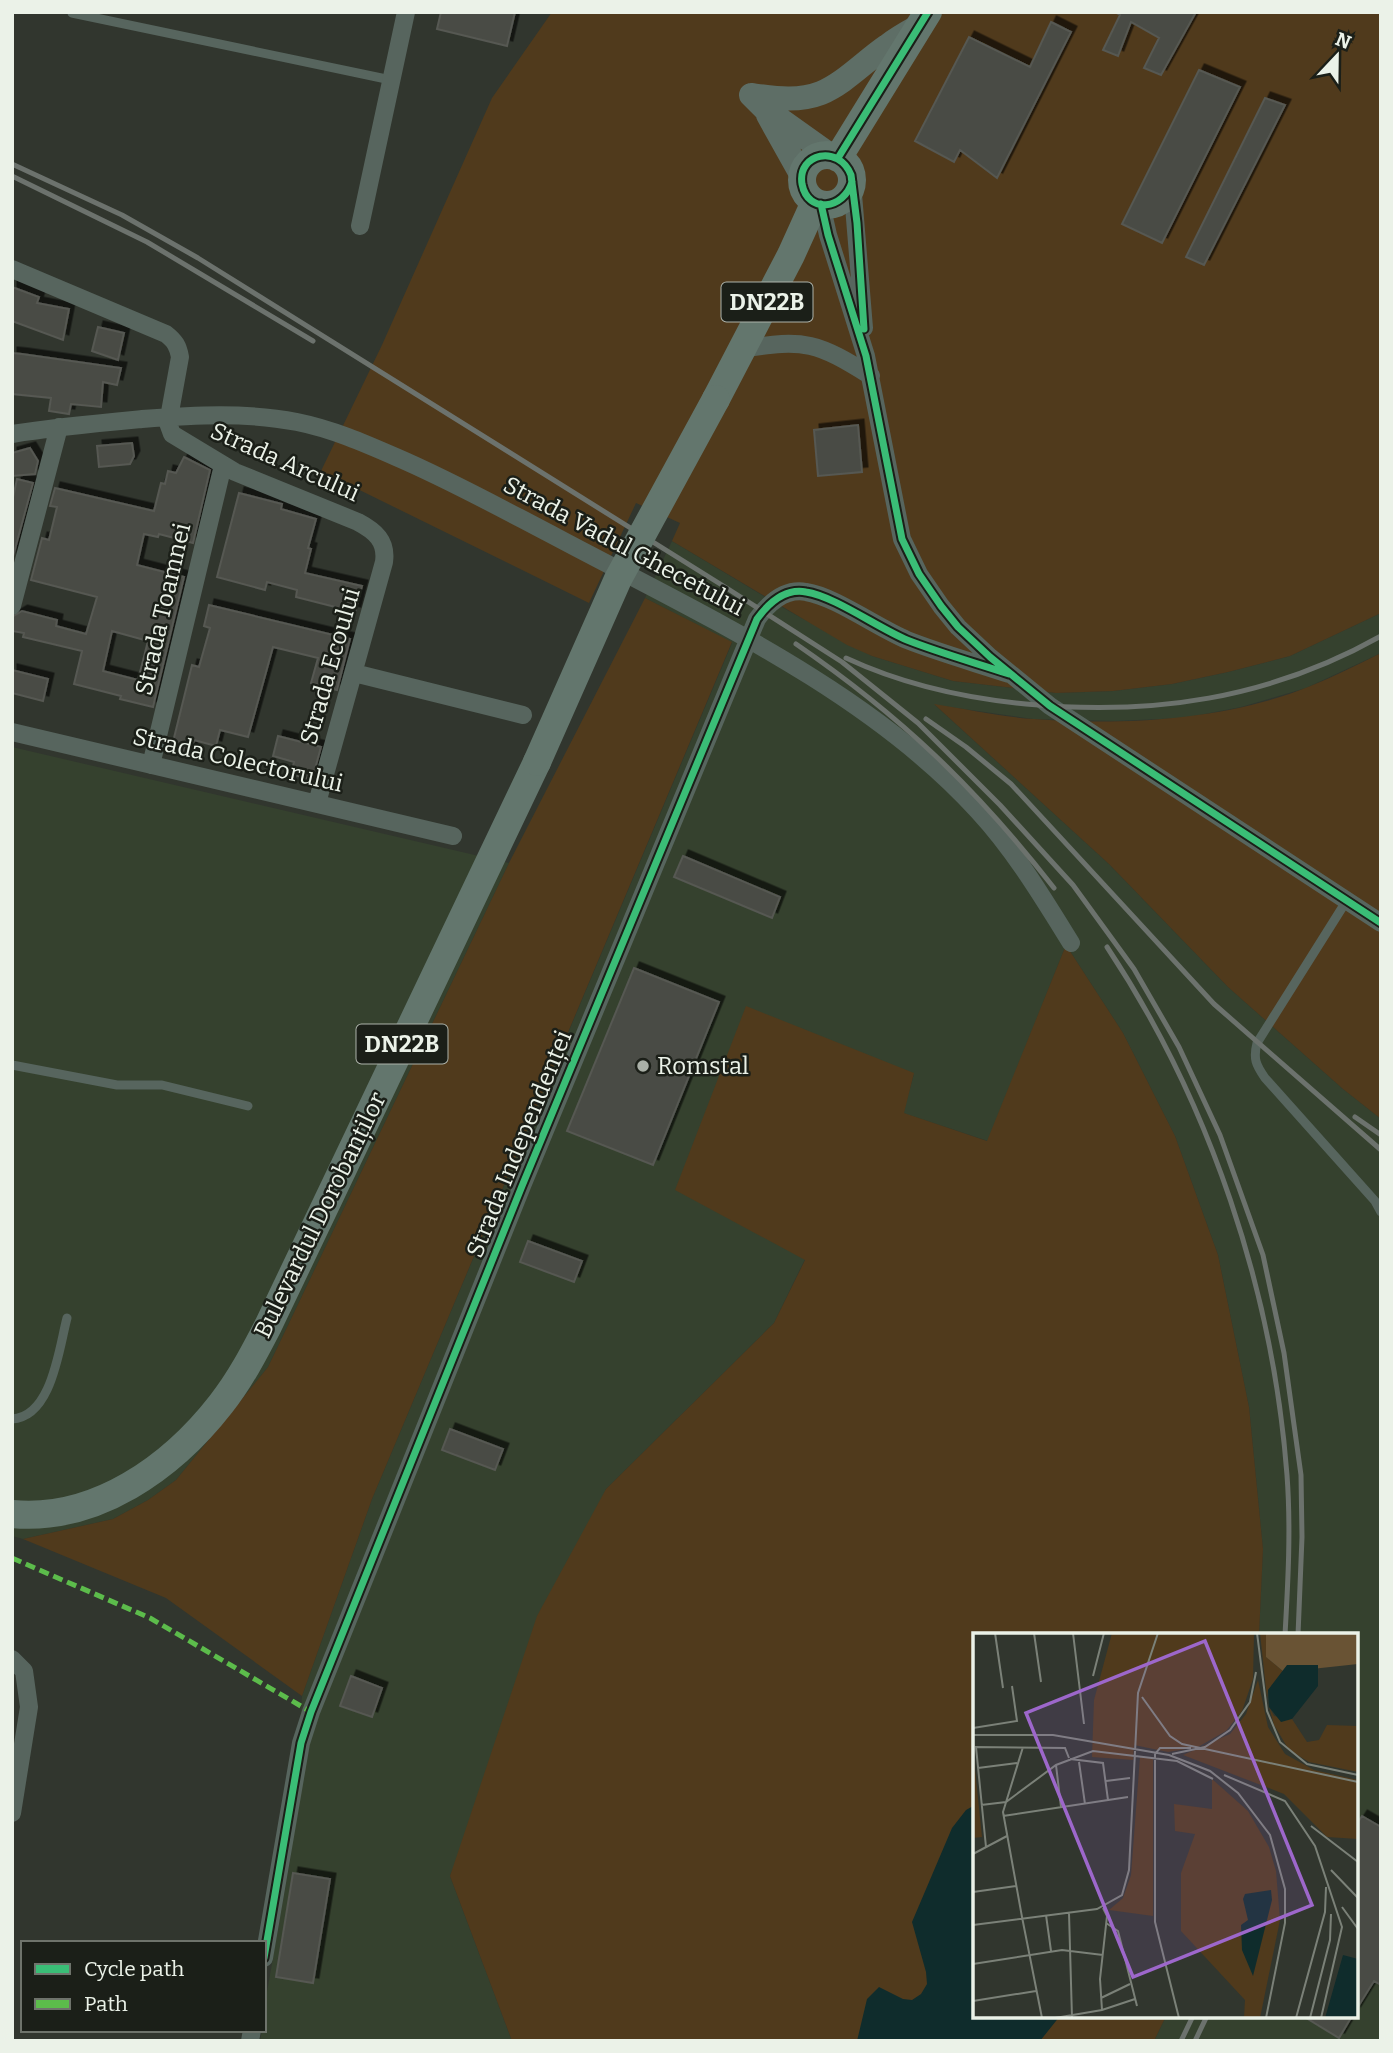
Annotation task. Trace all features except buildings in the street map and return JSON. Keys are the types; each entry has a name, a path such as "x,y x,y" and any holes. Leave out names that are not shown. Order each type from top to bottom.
{"main road":[{"path":"757,102 802,98 820,93 924,19"},
{"path":"757,102 802,176 804,191 818,203 838,202 845,197 840,165 924,19"},
{"path":"757,102 840,165"},
{"path":"802,176 805,167 820,156 840,165"},
{"name":"DN22B","path":"743,349 818,203"},
{"name":"Bulevardul Dorobanților","path":"12,1514 57,1512 92,1504 122,1490 167,1459 190,1438 221,1404 244,1371 268,1326 537,762 618,579 743,349"}],"street":[{"path":"360,226 405,12"},
{"path":"840,165 857,223 866,356"},
{"path":"818,203 866,356 902,539 919,575 940,606 958,627 1009,674 1050,706 1381,923"},
{"path":"12,269 166,334 178,347 180,357 169,417 12,434"},
{"path":"743,349 780,343 812,346 843,358 871,376"},
{"name":"Strada Vadul Ghecetului","path":"169,417 206,414 252,416 295,422 344,434 452,481 805,673 880,725 936,770 978,811 1030,879 1071,943"},
{"name":"Strada Arcului","path":"169,417 172,434 223,465 358,522 370,528 382,541"},
{"path":"12,606 59,427"},
{"name":"Strada Toamnei","path":"151,765 223,465"},
{"name":"Strada Ecoului","path":"317,803 384,562 382,541"},
{"name":"Strada Independenței","path":"266,1946 301,1743 311,1712 522,1186 757,619 771,601 789,593 804,591 825,598 908,640 1009,674"},
{"path":"354,673 523,715"},
{"name":"Strada Colectorului","path":"12,732 453,836"},
{"path":"12,1659 24,1671 29,1707 12,1813"}],"lane":[{"path":"72,13 391,80"},
{"path":"1347,900 1257,1043 1254,1056 1256,1066 1265,1079 1375,1201 1381,1212"},
{"path":"12,1065 117,1085 162,1085 247,1105"},
{"path":"12,1419 41,1403 50,1384 66,1318"}],"shaded area":[{"path":"552,12 1381,12 1381,613 1290,656 1172,684 1113,691 1056,693 953,681 872,656 847,645 672,541 680,523 636,503 589,603 321,471 382,345 492,98"},
{"path":"672,541 787,610 872,656 953,681 1056,693 1113,691 1172,684 1228,672 1290,656 1381,613 1381,653 1306,688 1241,707 1184,718 1115,721 1033,719 935,705 1109,864 1228,987 1343,1089 1381,1119 1381,2041 1154,2041 1165,2018 1358,2018 1358,1633 1259,1633 1263,1549 1249,1407 1218,1255 1175,1136 1123,1033 1066,945 988,1141 903,1113 914,1074 805,1259 774,1323 606,1489 450,1876 512,2041 260,2041 262,2032 266,2032 266,1998 291,1855 302,1696 372,1499 732,643 645,598"},
{"path":"645,598 732,642 372,1499 302,1696 166,1598 23,1539 113,1519 148,1500 176,1480 268,1367 509,863"},
{"path":"1381,653 1381,1119 1343,1089 1228,987 1109,864 934,704 1009,717 1067,721 1173,718 1243,707 1276,698 1345,671"},
{"path":"12,747 509,863 268,1367 176,1480 148,1500 113,1519 23,1539 12,1536"},
{"path":"1066,945 1123,1033 1175,1136 1218,1255 1249,1407 1263,1549 1259,1633 973,1633 973,2018 1165,2018 1154,2041 512,2041 450,1876 537,1616 606,1489 774,1323 805,1260 675,1190 746,1006 914,1073 904,1113 987,1141"}],"water":[{"path":"973,1806 973,2018 1058,2018 1040,2041 857,2041 867,1999 879,1987 903,1999 912,2000 921,1994 927,1984 912,1922 952,1828 966,1810"}],"railway":[{"path":"12,164 122,215 198,258 842,662 918,723 1000,805 1073,885 1134,969 1179,1047 1220,1135 1263,1255 1284,1353 1301,1475 1302,1537 1298,1633"},
{"path":"12,176 147,242 313,341"},
{"path":"846,658 912,683 979,698 1026,704 1119,707 1209,698 1253,688 1339,658 1381,636"},
{"path":"796,644 870,698 935,756 996,818 1054,888"},
{"path":"926,719 1011,784 1214,1004 1381,1150"},
{"path":"1107,947 1144,1007 1177,1069 1206,1134 1251,1268 1267,1337 1287,1475 1289,1535 1285,1633"},
{"path":"1355,1117 1381,1135"},
{"path":"1181,2041 1192,2018"},
{"path":"1195,2041 1206,2018"}],"marked path":[{"path":"12,1558 150,1618 311,1712"}],"cycle path":[{"path":"838,158 928,12"},
{"path":"852,182 848,191 842,198 834,203 818,204 811,201 806,194 802,173 812,159 829,156 845,165 851,175 857,223 864,329"},
{"path":"821,204 866,356 902,539 919,574 941,606 958,627 990,657 1050,706 1381,923"},
{"path":"266,1946 301,1743 311,1712 522,1186 757,619 766,608 784,595 806,592 843,606 907,640 1009,674"}],"place":[{"name":"Romstal","path":"643,1066"}]}
